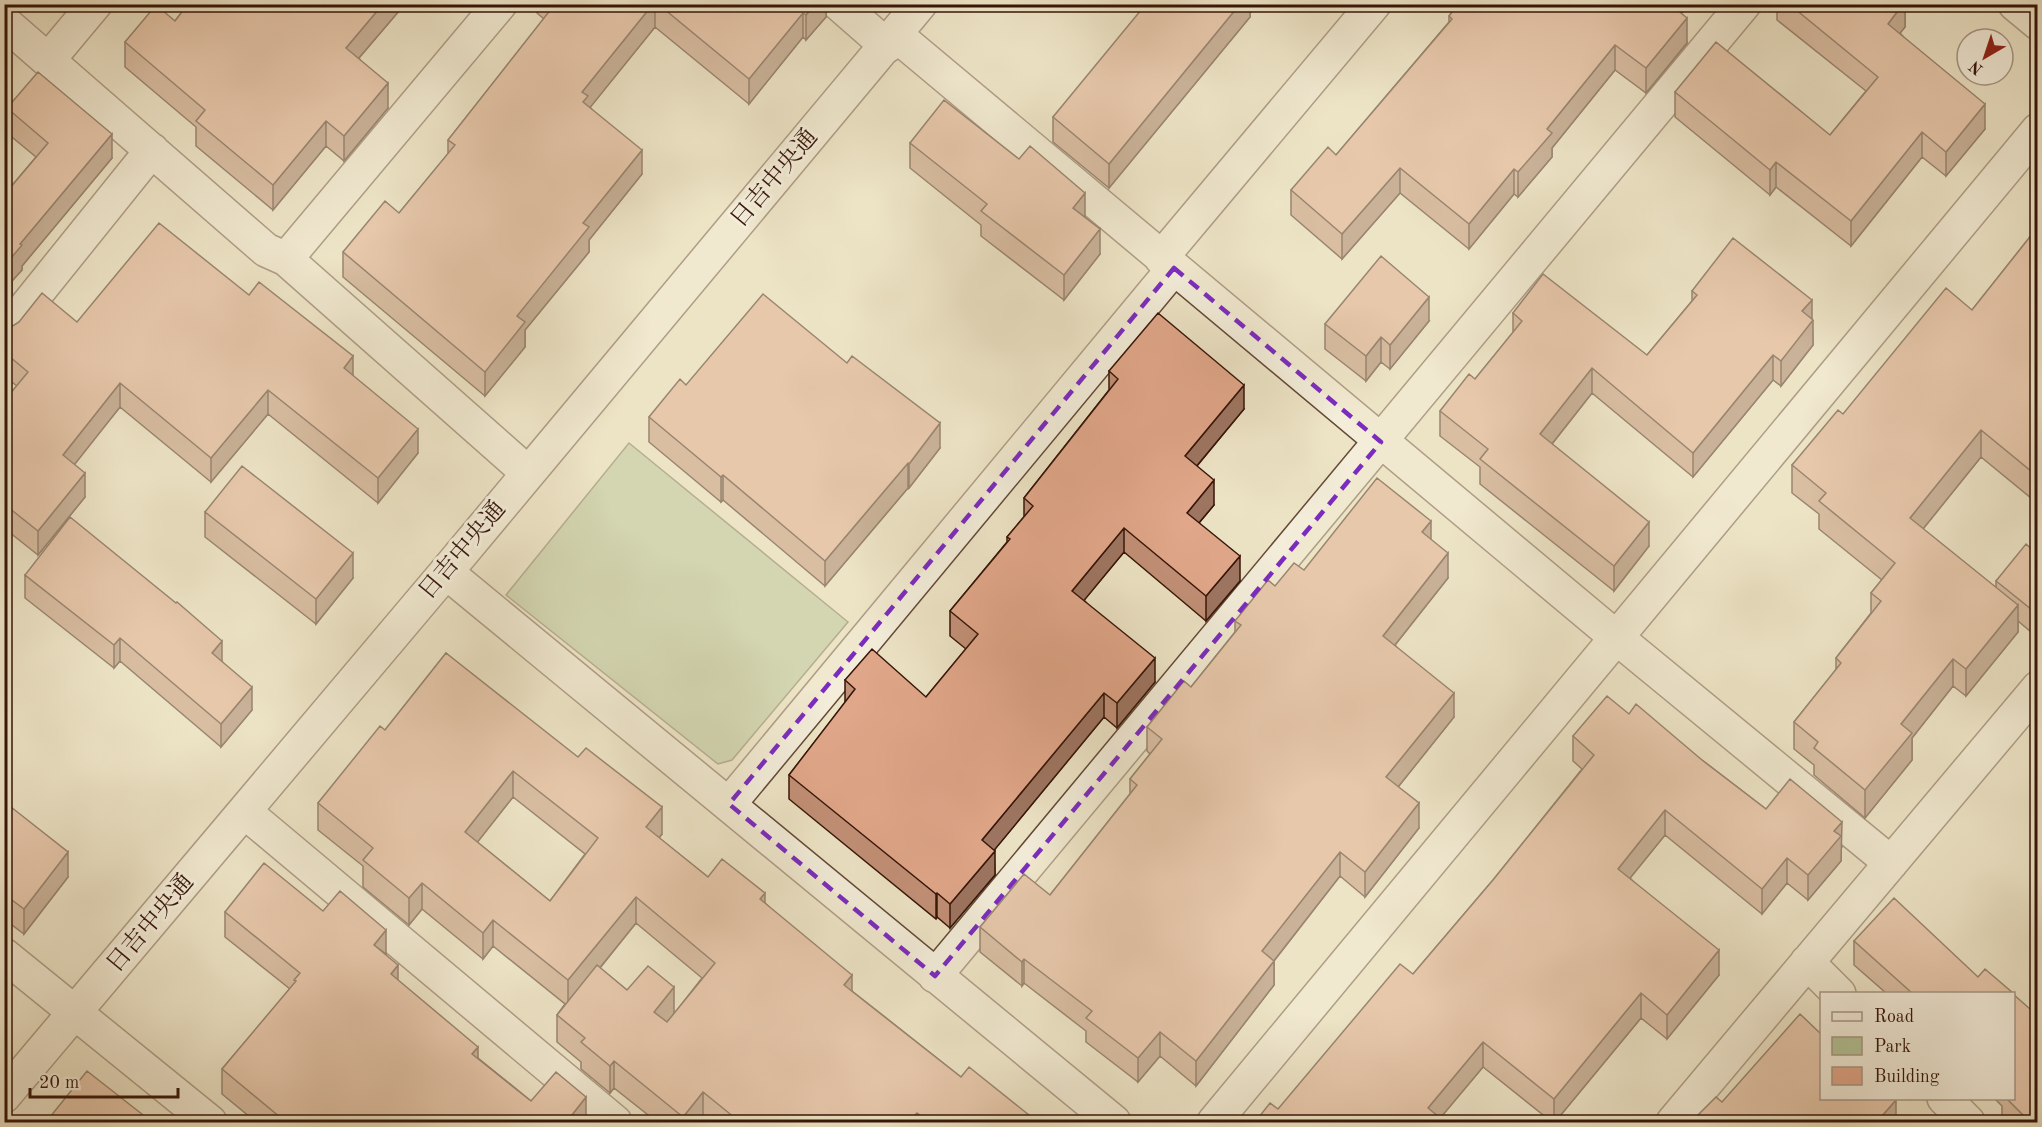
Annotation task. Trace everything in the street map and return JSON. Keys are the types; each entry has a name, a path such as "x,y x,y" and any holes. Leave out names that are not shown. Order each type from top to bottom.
{"street":[{"path":"49,59 95,4"},
{"path":"286,259 500,4"},
{"path":"839,4 891,40 1167,263 1891,863"},
{"name":"日吉中央通","path":"4,1096 245,812 920,4"},
{"path":"729,804 1374,4"},
{"path":"935,976 1744,4"},
{"path":"2015,4 2037,23"},
{"path":"4,22 266,250 286,259 528,473"},
{"path":"1214,1122 2037,130"},
{"path":"4,334 152,150"},
{"path":"446,572 1114,1122"},
{"path":"1673,1122 2037,688"},
{"path":"245,812 615,1122"},
{"path":"4,955 210,1122"},
{"path":"1807,962 1838,992"},
{"path":"1946,1100 1968,1122"}],"highlighted area":[{"path":"1174,268 1381,442 935,976 729,804"}],"green space":[{"path":"629,443 848,622 732,760 718,764 506,595"}],"building":[{"path":"188,4 383,4 346,48 388,83 344,136 326,121 273,185 196,121 205,110 125,42 156,5 175,21"},
{"path":"555,4 653,4 582,92 588,96 583,102 642,150 583,223 589,227 517,316 525,322 485,372 343,252 385,201 399,213 455,145 448,140"},
{"path":"658,4 815,4 806,15 803,13 749,79"},
{"path":"1146,4 1153,7 1155,4 1240,4 1109,164 1053,117"},
{"path":"1458,4 1678,4 1675,8 1687,18 1646,68 1615,45 1547,129 1552,133 1518,172 1514,169 1469,224 1400,168 1342,234 1291,190 1328,147 1336,155 1452,19 1449,16"},
{"path":"1789,4 1903,4 1888,24 1955,79 1955,87 1964,87 1985,104 1946,152 1922,132 1851,221 1776,162 1770,170 1675,92 1716,42 1830,135 1878,77"},
{"path":"38,72 112,134 20,244 22,245 6,264 12,270 4,279 4,195 48,143 7,108"},
{"path":"944,100 1019,159 1030,146 1085,193 1073,208 1100,229 1064,275 981,211 987,204 910,143"},
{"path":"159,223 249,295 259,282 353,356 344,368 418,429 378,478 268,390 211,458 120,383 63,455 85,473 38,531 4,504 4,401 28,372 4,352 4,328 19,322 42,293 77,322"},
{"path":"2037,228 2037,476 1981,430 1910,518 2018,605 1966,669 1953,659 1901,724 1912,733 1865,790 1814,748 1818,742 1794,722 1841,663 1836,658 1881,601 1871,593 1895,563 1819,501 1826,493 1792,465 1838,410 1843,414 1946,288 1972,310"},
{"path":"1733,238 1812,300 1802,311 1813,320 1781,361 1773,355 1693,453 1592,368 1540,434 1649,522 1614,566 1480,459 1488,449 1440,411 1469,374 1475,379 1522,321 1513,313 1543,274 1647,355 1697,295 1692,291"},
{"path":"1381,256 1429,297 1390,345 1381,337 1366,356 1325,324"},
{"path":"763,294 847,363 852,356 940,423 909,464 825,561 723,475 721,477 649,417 680,379 686,385"},
{"path":"1158,313 1244,385 1185,456 1214,480 1187,513 1240,556 1206,596 1124,528 1072,591 1155,658 1117,703 1104,693 982,840 995,851 950,904 789,775 855,689 845,680 872,649 926,697 978,634 950,611 1010,539 1007,537 1033,506 1024,498 1118,379 1109,371"},
{"path":"242,466 353,553 316,599 205,512"},
{"path":"1377,478 1431,521 1422,532 1448,553 1383,636 1454,693 1386,777 1419,803 1365,872 1340,852 1262,951 1274,961 1196,1061 1160,1032 1138,1058 1086,1018 1092,1011 1024,959 1022,962 980,927 1024,874 1050,895 1137,785 1130,779 1162,739 1147,727 1184,681 1191,687 1241,625 1235,621 1268,580 1275,586 1294,563 1304,570"},
{"path":"70,517 222,641 212,653 252,687 221,724 120,638 114,645 25,575"},
{"path":"2026,544 2037,554 2037,614 1996,581"},
{"path":"446,653 578,757 586,748 662,807 646,827 708,877 722,859 765,893 760,899 852,975 844,985 961,1077 969,1067 1034,1119 1031,1122 929,1122 917,1113 908,1122 740,1122 703,1092 683,1117 614,1061 610,1066 581,1042 585,1038 557,1015 597,965 627,990 648,966 674,987 654,1012 667,1022 715,963 636,897 568,980 493,920 483,933 422,883 409,898 363,860 373,848 318,803 380,726 385,730","holes":["513,771 598,838 550,901 465,832"]},
{"path":"1607,696 1629,714 1636,704 1702,760 1766,809 1790,779 1842,822 1834,831 1841,836 1808,875 1787,858 1762,889 1665,810 1618,869 1719,950 1667,1015 1641,993 1554,1099 1483,1042 1428,1108 1445,1122 1255,1122 1270,1103 1278,1109 1400,964 1413,974 1493,880 1594,755 1573,736"},
{"path":"11,807 68,852 24,909 4,894 4,814"},
{"path":"264,863 323,911 340,891 386,930 374,945 398,965 391,974 478,1047 472,1054 531,1101 556,1072 586,1097 568,1120 570,1122 286,1122 222,1069 296,981 294,980 300,973 225,912"},
{"path":"1894,898 1978,977 1985,969 2012,992 1911,992 1854,941"},
{"path":"2015,996 2030,1009 2037,1002 2037,1122 2022,1122 2026,1118 2008,1100 2015,1100"},
{"path":"1800,1014 1820,1033 1820,1100 1896,1100 1881,1117 1887,1122 1691,1122 1716,1097 1722,1102"},
{"path":"87,1071 152,1122 46,1122"}]}
